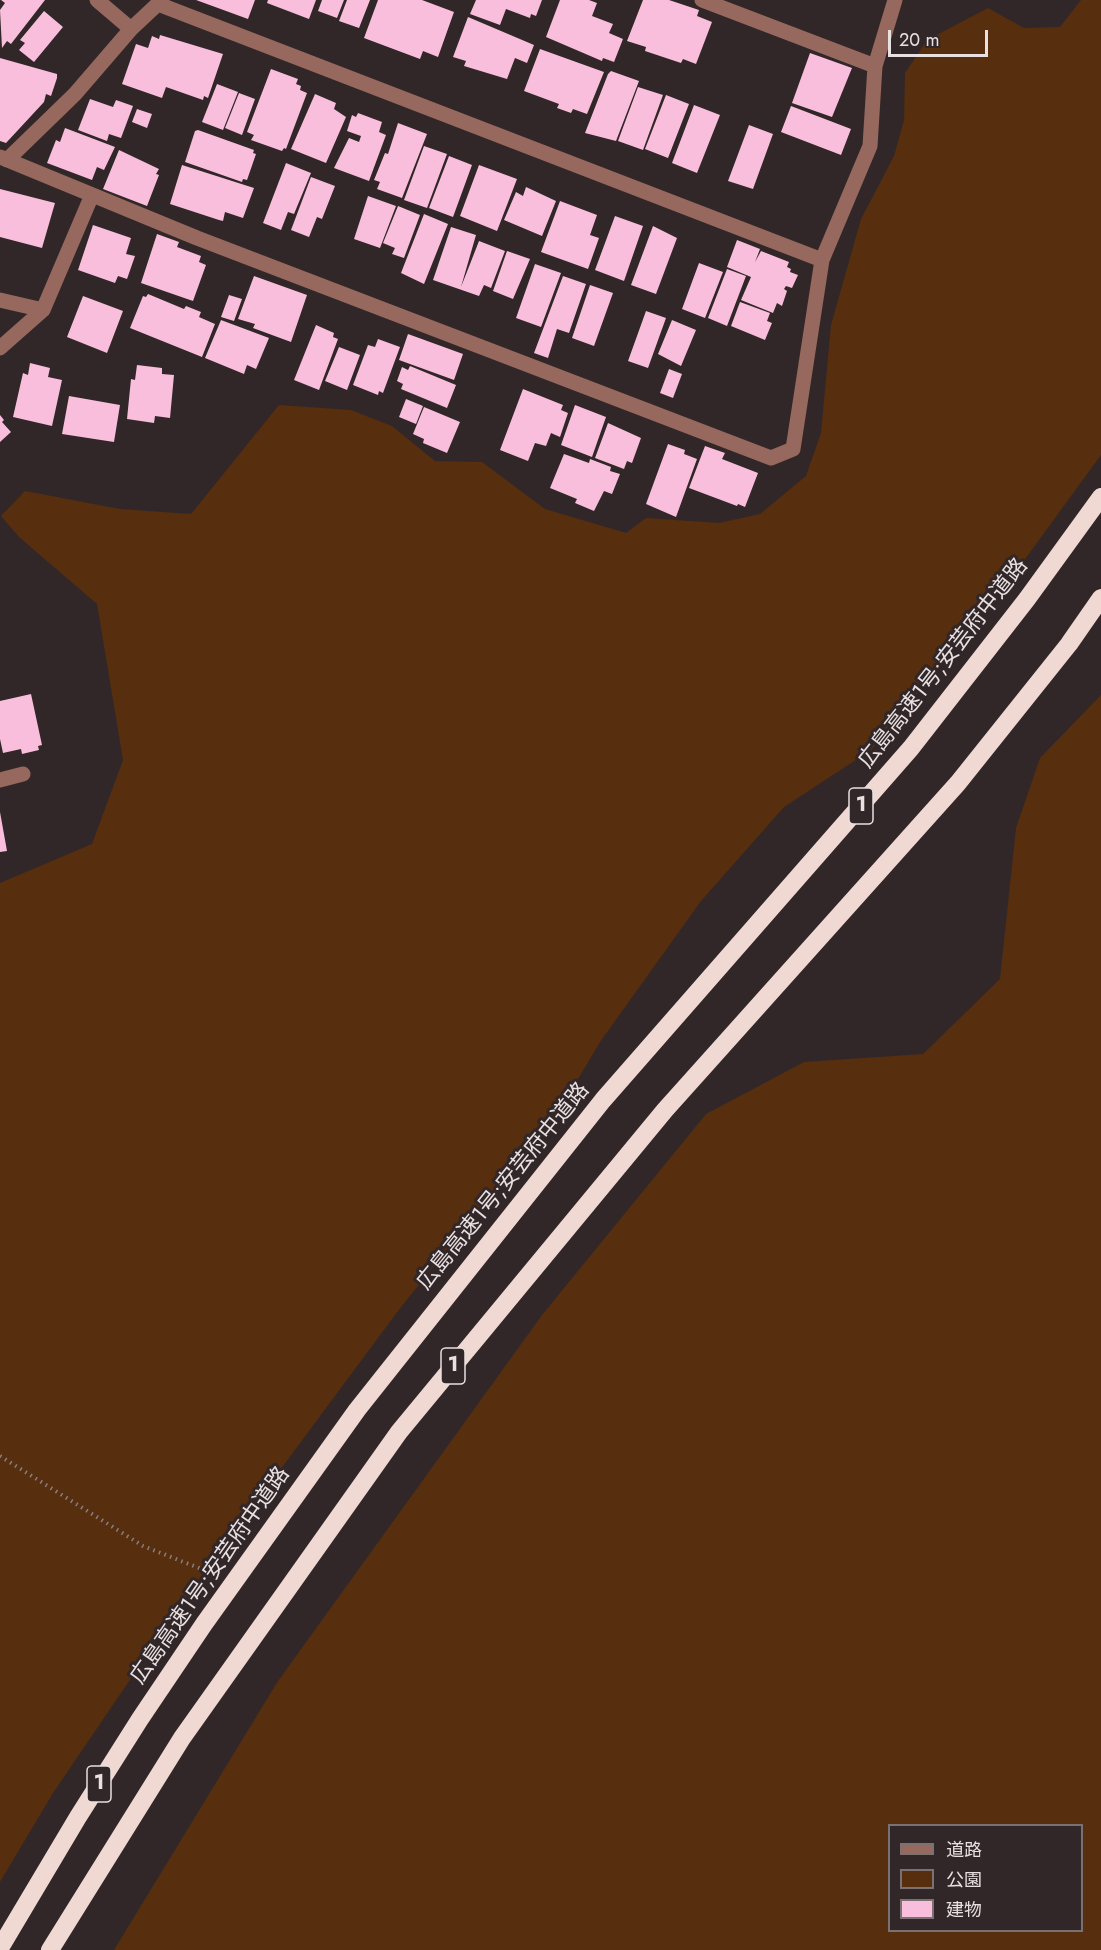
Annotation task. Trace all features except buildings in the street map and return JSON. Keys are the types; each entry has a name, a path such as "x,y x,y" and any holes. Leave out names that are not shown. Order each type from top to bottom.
{"highway":[{"name":"広島高速1号;安芸府中道路","path":"0,1948 78,1817 204,1624 357,1410 603,1100 912,748 1027,599 1101,497"},
{"name":"1","path":"50,1950 163,1767 255,1632 399,1432 665,1110 958,783 1069,644 1101,598"}],"street":[{"path":"97,0 131,29"},
{"path":"702,0 875,66"},
{"path":"822,260 160,2 131,29 75,94 4,158 197,238 771,458 793,449 822,260 870,146 875,66 895,0"},
{"path":"0,348 44,310 92,195"},
{"path":"0,300 44,310"},
{"path":"0,780 23,774"}],"path":[{"path":"0,1456 143,1546 204,1570"}],"green space":[{"path":"1081,0 1101,0 1101,455 1004,588 871,750 784,807 701,901 600,1042 565,1101 398,1311 191,1590 53,1793 0,1882 0,883 92,844 123,760 97,604 19,537 1,516 25,491 120,509 191,514 279,405 351,410 392,426 435,461 482,462 545,509 626,533 646,518 719,523 760,514 806,476 821,433 831,325 861,219 894,156 904,120 905,73 927,40 988,8 1024,28 1060,27"},
{"path":"1101,695 1101,1950 114,1950 278,1681 542,1315 706,1114 804,1062 923,1054 1000,979 1016,828 1040,758"}]}
